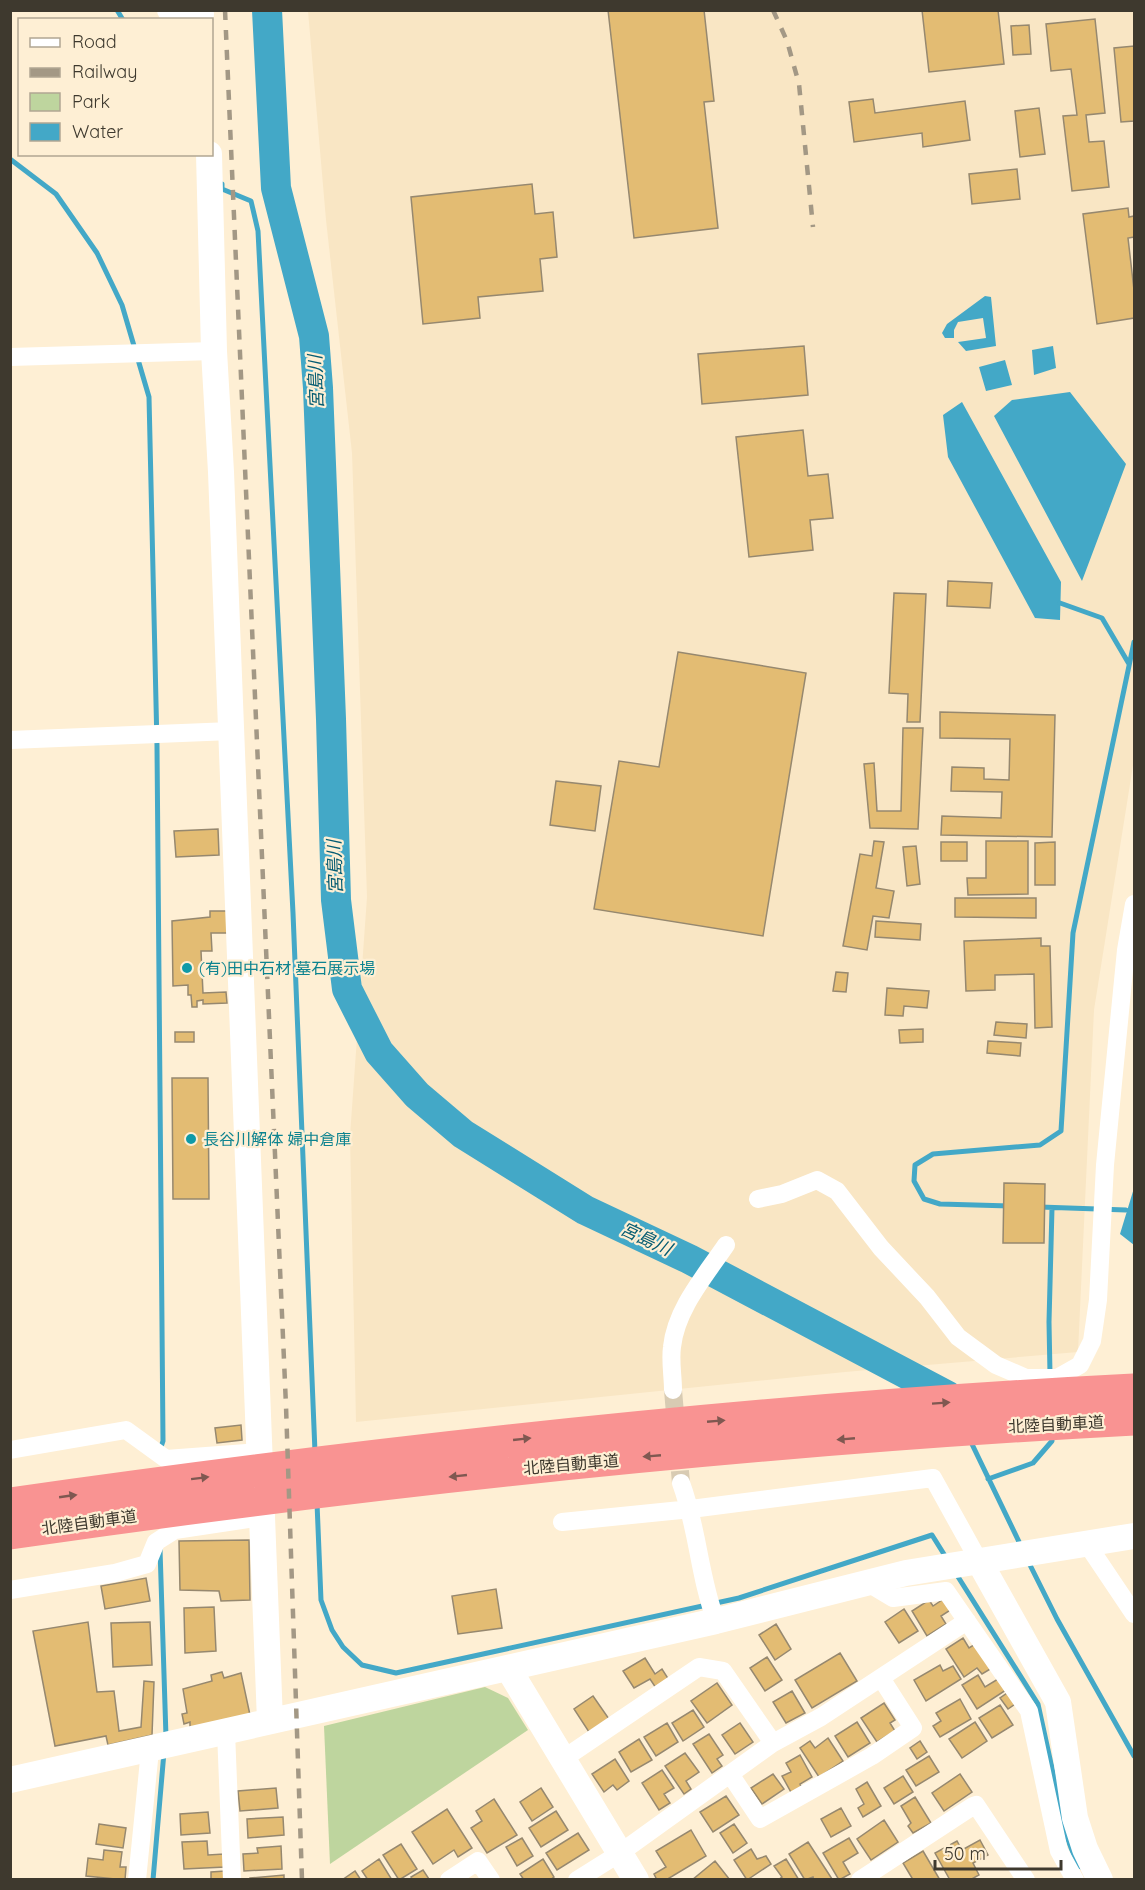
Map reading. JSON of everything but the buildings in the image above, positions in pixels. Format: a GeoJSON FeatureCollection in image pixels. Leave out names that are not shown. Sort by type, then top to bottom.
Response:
{"type":"FeatureCollection","features":[{"type":"Feature","properties":{"kind":"highway","name":"北陸自動車道"},"geometry":{"type":"LineString","coordinates":[[10,1504],[144,1499],[340,1475],[515,1440],[883,1406],[1134,1390]]}},
{"type":"Feature","properties":{"kind":"highway","name":"北陸自動車道"},"geometry":{"type":"LineString","coordinates":[[340,1475],[527,1468],[905,1434],[1134,1419]]}},
{"type":"Feature","properties":{"kind":"highway","name":"北陸自動車道"},"geometry":{"type":"LineString","coordinates":[[10,1533],[144,1499]]}},
{"type":"Feature","properties":{"kind":"street"},"geometry":{"type":"LineString","coordinates":[[170,10],[201,15]]}},
{"type":"Feature","properties":{"kind":"street"},"geometry":{"type":"LineString","coordinates":[[208,156],[270,1721]]}},
{"type":"Feature","properties":{"kind":"street"},"geometry":{"type":"LineString","coordinates":[[10,357],[214,351]]}},
{"type":"Feature","properties":{"kind":"street"},"geometry":{"type":"LineString","coordinates":[[10,740],[231,731]]}},
{"type":"Feature","properties":{"kind":"street"},"geometry":{"type":"LineString","coordinates":[[758,1199],[782,1194],[817,1180],[837,1191],[881,1248],[927,1297],[958,1337],[996,1365],[1026,1378],[1057,1378],[1080,1365],[1092,1341],[1098,1300],[1108,1132],[1126,950],[1134,904]]}},
{"type":"Feature","properties":{"kind":"street"},"geometry":{"type":"LineString","coordinates":[[673,1389],[671,1349],[676,1326],[694,1293],[726,1245]]}},
{"type":"Feature","properties":{"kind":"street"},"geometry":{"type":"LineString","coordinates":[[10,1450],[126,1430],[166,1459],[259,1452]]}},
{"type":"Feature","properties":{"kind":"street"},"geometry":{"type":"LineString","coordinates":[[562,1522],[691,1509],[933,1478],[1058,1702],[1075,1818],[1085,1849],[1088,1878]]}},
{"type":"Feature","properties":{"kind":"street"},"geometry":{"type":"LineString","coordinates":[[681,1483],[691,1509],[709,1602],[716,1622]]}},
{"type":"Feature","properties":{"kind":"street"},"geometry":{"type":"LineString","coordinates":[[10,1590],[116,1573],[147,1564],[156,1542],[176,1530],[262,1518]]}},
{"type":"Feature","properties":{"kind":"street"},"geometry":{"type":"LineString","coordinates":[[10,1780],[716,1622],[906,1573],[1134,1536]]}},
{"type":"Feature","properties":{"kind":"street"},"geometry":{"type":"LineString","coordinates":[[1096,1543],[1134,1614]]}},
{"type":"Feature","properties":{"kind":"street"},"geometry":{"type":"LineString","coordinates":[[868,1583],[893,1598],[946,1591],[1029,1711],[1059,1851],[1088,1878]]}},
{"type":"Feature","properties":{"kind":"street"},"geometry":{"type":"LineString","coordinates":[[577,1880],[620,1853],[772,1743],[821,1717],[967,1621]]}},
{"type":"Feature","properties":{"kind":"street"},"geometry":{"type":"LineString","coordinates":[[562,1759],[699,1667],[723,1671],[772,1743]]}},
{"type":"Feature","properties":{"kind":"street"},"geometry":{"type":"LineString","coordinates":[[508,1668],[636,1880]]}},
{"type":"Feature","properties":{"kind":"street"},"geometry":{"type":"LineString","coordinates":[[730,1774],[760,1820],[872,1756],[913,1728],[880,1678]]}},
{"type":"Feature","properties":{"kind":"street"},"geometry":{"type":"LineString","coordinates":[[226,1732],[232,1880]]}},
{"type":"Feature","properties":{"kind":"street"},"geometry":{"type":"LineString","coordinates":[[136,1880],[150,1750]]}},
{"type":"Feature","properties":{"kind":"street"},"geometry":{"type":"LineString","coordinates":[[860,1880],[976,1805],[1026,1880]]}},
{"type":"Feature","properties":{"kind":"street"},"geometry":{"type":"LineString","coordinates":[[449,1880],[478,1861],[491,1880]]}},
{"type":"Feature","properties":{"kind":"shaded area"},"geometry":{"type":"Polygon","coordinates":[[[308,11],[1134,11],[1134,759],[1094,1010],[1078,1352],[845,1372],[356,1422],[350,1136],[367,897],[352,453],[326,220],[308,11]]]}},
{"type":"Feature","properties":{"kind":"green space"},"geometry":{"type":"Polygon","coordinates":[[[485,1687],[508,1698],[528,1730],[330,1864],[324,1726],[485,1687]]]}},
{"type":"Feature","properties":{"kind":"water"},"geometry":{"type":"Polygon","coordinates":[[[985,296],[991,297],[996,346],[966,351],[958,342],[986,338],[983,318],[958,322],[954,330],[954,338],[945,338],[942,333],[947,324],[985,296]]]}},
{"type":"Feature","properties":{"kind":"water"},"geometry":{"type":"Polygon","coordinates":[[[1053,346],[1056,368],[1034,375],[1032,350],[1053,346]]]}},
{"type":"Feature","properties":{"kind":"water"},"geometry":{"type":"Polygon","coordinates":[[[1005,360],[1012,385],[986,391],[979,367],[1005,360]]]}},
{"type":"Feature","properties":{"kind":"water"},"geometry":{"type":"Polygon","coordinates":[[[1070,392],[1126,464],[1082,581],[994,416],[1012,400],[1070,392]]]}},
{"type":"Feature","properties":{"kind":"water"},"geometry":{"type":"Polygon","coordinates":[[[962,402],[1061,582],[1060,620],[1035,618],[948,457],[943,415],[962,402]]]}},
{"type":"Feature","properties":{"kind":"water"},"geometry":{"type":"Polygon","coordinates":[[[1134,1188],[1134,1245],[1120,1234],[1134,1188]]]}},
{"type":"Feature","properties":{"kind":"waterway"},"geometry":{"type":"LineString","coordinates":[[117,10],[122,18]]}},
{"type":"Feature","properties":{"kind":"waterway","name":"宮島川"},"geometry":{"type":"LineString","coordinates":[[267,10],[276,188],[314,336],[331,719],[336,900],[347,989],[379,1052],[417,1095],[463,1134],[585,1210],[689,1259],[948,1396]]}},
{"type":"Feature","properties":{"kind":"waterway"},"geometry":{"type":"LineString","coordinates":[[10,159],[56,194],[97,253],[122,305],[149,397],[157,746],[163,1441],[160,1450]]}},
{"type":"Feature","properties":{"kind":"waterway"},"geometry":{"type":"LineString","coordinates":[[222,184],[222,189],[251,201],[258,231],[293,913],[315,1452]]}},
{"type":"Feature","properties":{"kind":"waterway"},"geometry":{"type":"LineString","coordinates":[[1060,603],[1102,618],[1129,664]]}},
{"type":"Feature","properties":{"kind":"waterway"},"geometry":{"type":"LineString","coordinates":[[1010,1206],[940,1204],[924,1199],[914,1181],[915,1165],[933,1154],[1040,1145],[1061,1131],[1073,933],[1134,642]]}},
{"type":"Feature","properties":{"kind":"waterway"},"geometry":{"type":"LineString","coordinates":[[1040,1207],[1126,1210]]}},
{"type":"Feature","properties":{"kind":"waterway"},"geometry":{"type":"LineString","coordinates":[[1050,1374],[1052,1208]]}},
{"type":"Feature","properties":{"kind":"waterway"},"geometry":{"type":"LineString","coordinates":[[988,1479],[1033,1463],[1052,1441],[1052,1434]]}},
{"type":"Feature","properties":{"kind":"waterway"},"geometry":{"type":"LineString","coordinates":[[970,1440],[1022,1548]]}},
{"type":"Feature","properties":{"kind":"waterway"},"geometry":{"type":"LineString","coordinates":[[317,1503],[321,1600],[332,1630],[343,1647],[362,1665],[396,1673],[739,1598],[932,1535],[947,1559]]}},
{"type":"Feature","properties":{"kind":"waterway"},"geometry":{"type":"LineString","coordinates":[[160,1549],[166,1737]]}},
{"type":"Feature","properties":{"kind":"waterway"},"geometry":{"type":"LineString","coordinates":[[1027,1559],[1057,1619],[1134,1756]]}},
{"type":"Feature","properties":{"kind":"waterway"},"geometry":{"type":"LineString","coordinates":[[955,1572],[1038,1704],[1067,1837],[1078,1866],[1084,1868]]}},
{"type":"Feature","properties":{"kind":"waterway"},"geometry":{"type":"LineString","coordinates":[[153,1880],[164,1752]]}},
{"type":"Feature","properties":{"kind":"tunnel"},"geometry":{"type":"LineString","coordinates":[[673,1390],[681,1483]]}},
{"type":"Feature","properties":{"kind":"railway"},"geometry":{"type":"LineString","coordinates":[[225,10],[286,1406],[302,1880]]}},
{"type":"Feature","properties":{"kind":"railway"},"geometry":{"type":"LineString","coordinates":[[773,10],[787,41],[799,84],[813,227]]}},
{"type":"Feature","properties":{"kind":"place","name":"(有)田中石材 墓石展示場"},"geometry":{"type":"Point","coordinates":[187,968]}},
{"type":"Feature","properties":{"kind":"place","name":"長谷川解体 婦中倉庫"},"geometry":{"type":"Point","coordinates":[191,1139]}}]}
